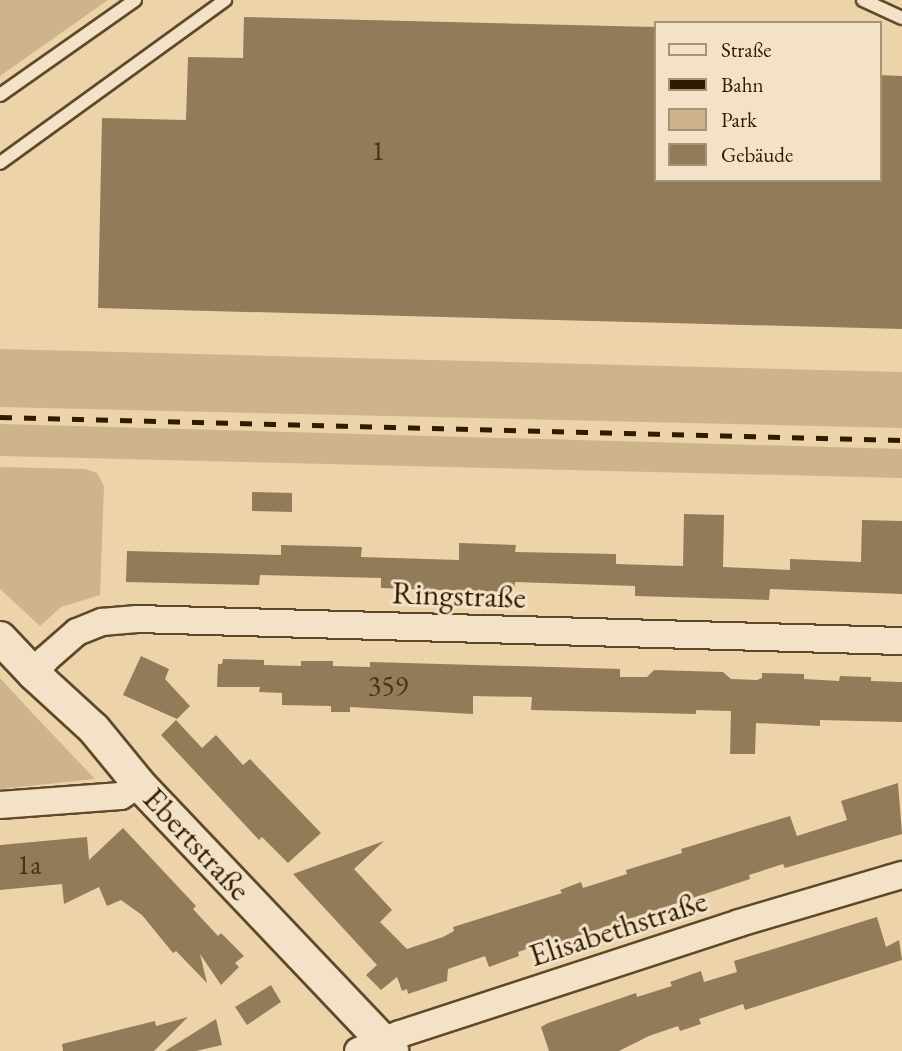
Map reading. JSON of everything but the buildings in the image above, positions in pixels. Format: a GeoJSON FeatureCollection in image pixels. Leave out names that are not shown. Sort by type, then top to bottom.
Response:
{"type":"FeatureCollection","features":[{"type":"Feature","properties":{"kind":"street","name":"Ringstraße"},"geometry":{"type":"LineString","coordinates":[[34,674],[46,659],[77,632],[102,622],[137,619],[902,641]]}},
{"type":"Feature","properties":{"kind":"street","name":"Ebertstraße"},"geometry":{"type":"LineString","coordinates":[[0,638],[34,674],[94,729],[139,784],[378,1048]]}},
{"type":"Feature","properties":{"kind":"street"},"geometry":{"type":"LineString","coordinates":[[0,805],[121,796],[139,784]]}},
{"type":"Feature","properties":{"kind":"street","name":"Elisabethstraße"},"geometry":{"type":"LineString","coordinates":[[378,1048],[739,923],[902,875]]}},
{"type":"Feature","properties":{"kind":"lane"},"geometry":{"type":"LineString","coordinates":[[0,95],[135,0]]}},
{"type":"Feature","properties":{"kind":"lane"},"geometry":{"type":"LineString","coordinates":[[0,163],[225,0]]}},
{"type":"Feature","properties":{"kind":"lane"},"geometry":{"type":"LineString","coordinates":[[863,0],[902,18]]}},
{"type":"Feature","properties":{"kind":"green space"},"geometry":{"type":"Polygon","coordinates":[[[0,0],[108,0],[0,76],[0,0]]]}},
{"type":"Feature","properties":{"kind":"green space"},"geometry":{"type":"Polygon","coordinates":[[[0,349],[902,372],[902,428],[0,407],[0,349]]]}},
{"type":"Feature","properties":{"kind":"green space"},"geometry":{"type":"Polygon","coordinates":[[[0,424],[902,449],[902,478],[0,456],[0,424]]]}},
{"type":"Feature","properties":{"kind":"green space"},"geometry":{"type":"Polygon","coordinates":[[[0,467],[85,469],[97,473],[104,486],[100,595],[61,607],[40,626],[0,589],[0,467]]]}},
{"type":"Feature","properties":{"kind":"green space"},"geometry":{"type":"Polygon","coordinates":[[[0,678],[37,718],[95,779],[0,789],[0,678]]]}},
{"type":"Feature","properties":{"kind":"railway"},"geometry":{"type":"LineString","coordinates":[[0,417],[902,440]]}}]}
